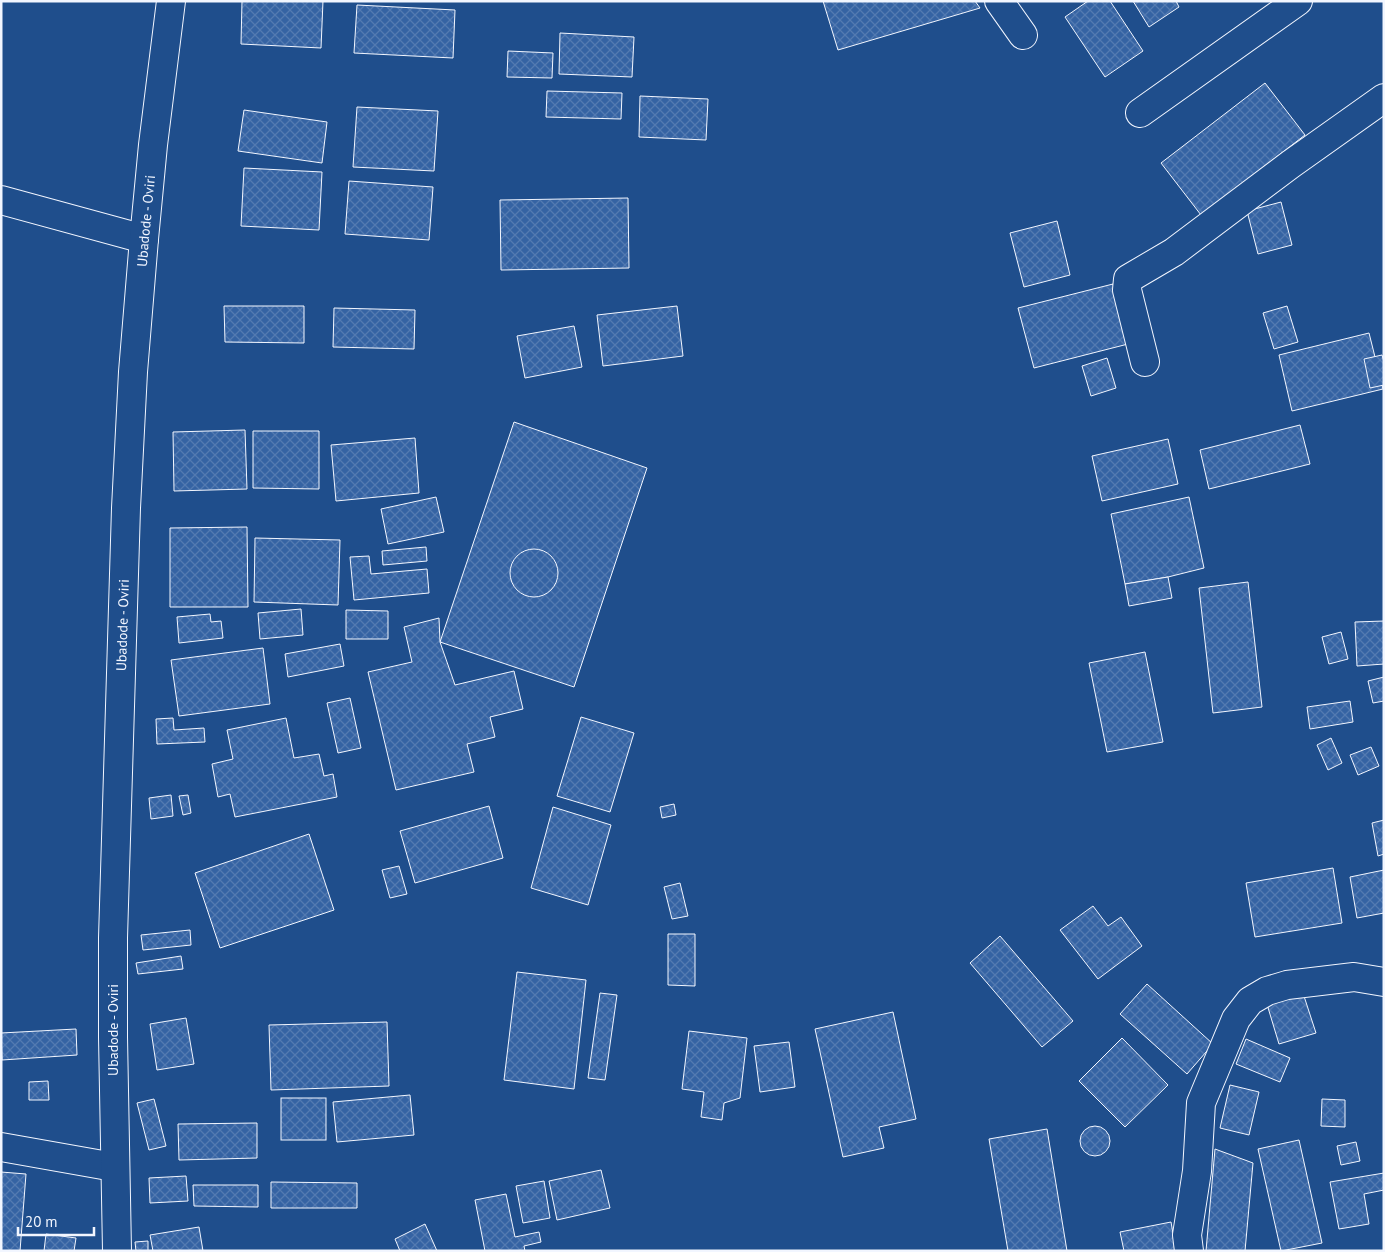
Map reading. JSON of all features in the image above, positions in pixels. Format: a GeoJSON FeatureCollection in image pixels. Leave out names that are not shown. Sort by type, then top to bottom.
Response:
{"type":"FeatureCollection","features":[{"type":"Feature","properties":{"kind":"street","name":"Ubadode - Oviri"},"geometry":{"type":"LineString","coordinates":[[117,1251],[114,1166],[113,938],[122,609],[132,382],[153,145],[171,1]]}},
{"type":"Feature","properties":{"kind":"street"},"geometry":{"type":"LineString","coordinates":[[999,1],[1023,35]]}},
{"type":"Feature","properties":{"kind":"street"},"geometry":{"type":"LineString","coordinates":[[1140,112],[1298,1]]}},
{"type":"Feature","properties":{"kind":"street"},"geometry":{"type":"LineString","coordinates":[[1145,362],[1128,290],[1128,279],[1174,252],[1291,164],[1384,98]]}},
{"type":"Feature","properties":{"kind":"street"},"geometry":{"type":"LineString","coordinates":[[1,200],[144,239]]}},
{"type":"Feature","properties":{"kind":"street"},"geometry":{"type":"LineString","coordinates":[[1189,1251],[1187,1235],[1197,1172],[1201,1103],[1236,1019],[1250,1001],[1267,991],[1287,985],[1354,977],[1384,982]]}},
{"type":"Feature","properties":{"kind":"street"},"geometry":{"type":"LineString","coordinates":[[1,1147],[114,1166]]}},
{"type":"Feature","properties":{"kind":"building"},"geometry":{"type":"Polygon","coordinates":[[[242,1],[323,1],[321,48],[241,44],[242,1]]]}},
{"type":"Feature","properties":{"kind":"building"},"geometry":{"type":"Polygon","coordinates":[[[823,1],[975,1],[980,8],[838,50],[823,1]]]}},
{"type":"Feature","properties":{"kind":"building"},"geometry":{"type":"Polygon","coordinates":[[[1088,1],[1110,1],[1143,51],[1105,77],[1065,17],[1088,1]]]}},
{"type":"Feature","properties":{"kind":"building"},"geometry":{"type":"Polygon","coordinates":[[[1133,1],[1176,1],[1179,7],[1149,27],[1133,1]]]}},
{"type":"Feature","properties":{"kind":"building"},"geometry":{"type":"Polygon","coordinates":[[[357,5],[455,10],[453,58],[354,53],[357,5]]]}},
{"type":"Feature","properties":{"kind":"building"},"geometry":{"type":"Polygon","coordinates":[[[560,33],[634,37],[632,77],[559,74],[560,33]]]}},
{"type":"Feature","properties":{"kind":"building"},"geometry":{"type":"Polygon","coordinates":[[[508,51],[553,53],[552,78],[507,77],[508,51]]]}},
{"type":"Feature","properties":{"kind":"building"},"geometry":{"type":"Polygon","coordinates":[[[1265,83],[1305,135],[1201,215],[1161,163],[1265,83]]]}},
{"type":"Feature","properties":{"kind":"building"},"geometry":{"type":"Polygon","coordinates":[[[547,91],[622,93],[621,119],[546,117],[547,91]]]}},
{"type":"Feature","properties":{"kind":"building"},"geometry":{"type":"Polygon","coordinates":[[[640,96],[708,99],[706,140],[639,137],[640,96]]]}},
{"type":"Feature","properties":{"kind":"building"},"geometry":{"type":"Polygon","coordinates":[[[357,107],[438,111],[434,171],[353,167],[357,107]]]}},
{"type":"Feature","properties":{"kind":"building"},"geometry":{"type":"Polygon","coordinates":[[[244,110],[327,122],[322,163],[238,151],[244,110]]]}},
{"type":"Feature","properties":{"kind":"building"},"geometry":{"type":"Polygon","coordinates":[[[244,168],[322,172],[319,230],[241,226],[244,168]]]}},
{"type":"Feature","properties":{"kind":"building"},"geometry":{"type":"Polygon","coordinates":[[[349,181],[433,187],[429,240],[345,234],[349,181]]]}},
{"type":"Feature","properties":{"kind":"building"},"geometry":{"type":"Polygon","coordinates":[[[628,198],[629,268],[501,270],[500,200],[628,198]]]}},
{"type":"Feature","properties":{"kind":"building"},"geometry":{"type":"Polygon","coordinates":[[[1281,202],[1292,245],[1258,254],[1247,211],[1281,202]]]}},
{"type":"Feature","properties":{"kind":"building"},"geometry":{"type":"Polygon","coordinates":[[[1057,221],[1070,275],[1024,287],[1010,233],[1057,221]]]}},
{"type":"Feature","properties":{"kind":"building"},"geometry":{"type":"Polygon","coordinates":[[[1113,284],[1128,344],[1034,368],[1018,308],[1113,284]]]}},
{"type":"Feature","properties":{"kind":"building"},"geometry":{"type":"Polygon","coordinates":[[[224,306],[304,306],[304,343],[225,342],[224,306]]]}},
{"type":"Feature","properties":{"kind":"building"},"geometry":{"type":"Polygon","coordinates":[[[677,306],[683,356],[603,366],[597,315],[677,306]]]}},
{"type":"Feature","properties":{"kind":"building"},"geometry":{"type":"Polygon","coordinates":[[[1287,306],[1298,342],[1274,349],[1263,313],[1287,306]]]}},
{"type":"Feature","properties":{"kind":"building"},"geometry":{"type":"Polygon","coordinates":[[[334,308],[415,310],[414,349],[333,347],[334,308]]]}},
{"type":"Feature","properties":{"kind":"building"},"geometry":{"type":"Polygon","coordinates":[[[574,326],[582,367],[525,378],[517,336],[574,326]]]}},
{"type":"Feature","properties":{"kind":"building"},"geometry":{"type":"Polygon","coordinates":[[[1369,333],[1383,389],[1292,411],[1279,355],[1369,333]]]}},
{"type":"Feature","properties":{"kind":"building"},"geometry":{"type":"Polygon","coordinates":[[[1382,355],[1384,362],[1384,385],[1370,388],[1364,359],[1382,355]]]}},
{"type":"Feature","properties":{"kind":"building"},"geometry":{"type":"Polygon","coordinates":[[[1107,358],[1116,388],[1091,396],[1082,366],[1107,358]]]}},
{"type":"Feature","properties":{"kind":"building"},"geometry":{"type":"Polygon","coordinates":[[[514,422],[647,468],[574,687],[440,642],[514,422]]]}},
{"type":"Feature","properties":{"kind":"building"},"geometry":{"type":"Polygon","coordinates":[[[1300,425],[1310,464],[1209,489],[1200,450],[1300,425]]]}},
{"type":"Feature","properties":{"kind":"building"},"geometry":{"type":"Polygon","coordinates":[[[245,430],[247,489],[174,491],[173,432],[245,430]]]}},
{"type":"Feature","properties":{"kind":"building"},"geometry":{"type":"Polygon","coordinates":[[[253,431],[319,431],[319,489],[253,488],[253,431]]]}},
{"type":"Feature","properties":{"kind":"building"},"geometry":{"type":"Polygon","coordinates":[[[415,438],[419,493],[336,501],[331,445],[415,438]]]}},
{"type":"Feature","properties":{"kind":"building"},"geometry":{"type":"Polygon","coordinates":[[[1168,439],[1178,484],[1102,501],[1092,456],[1168,439]]]}},
{"type":"Feature","properties":{"kind":"building"},"geometry":{"type":"Polygon","coordinates":[[[436,497],[444,532],[388,544],[381,509],[436,497]]]}},
{"type":"Feature","properties":{"kind":"building"},"geometry":{"type":"Polygon","coordinates":[[[1189,497],[1204,568],[1168,577],[1125,584],[1111,514],[1189,497]]]}},
{"type":"Feature","properties":{"kind":"building"},"geometry":{"type":"Polygon","coordinates":[[[247,527],[248,607],[170,607],[170,528],[247,527]]]}},
{"type":"Feature","properties":{"kind":"building"},"geometry":{"type":"Polygon","coordinates":[[[255,538],[340,540],[338,605],[254,602],[255,538]]]}},
{"type":"Feature","properties":{"kind":"building"},"geometry":{"type":"Polygon","coordinates":[[[426,547],[427,561],[383,565],[382,551],[426,547]]]}},
{"type":"Feature","properties":{"kind":"building"},"geometry":{"type":"Polygon","coordinates":[[[529,549],[539,549],[548,553],[554,559],[557,564],[557,582],[548,593],[539,597],[529,597],[520,593],[514,587],[510,578],[510,568],[514,559],[520,553],[529,549]]]}},
{"type":"Feature","properties":{"kind":"building"},"geometry":{"type":"Polygon","coordinates":[[[369,556],[371,574],[427,569],[429,593],[354,600],[350,557],[369,556]]]}},
{"type":"Feature","properties":{"kind":"building"},"geometry":{"type":"Polygon","coordinates":[[[1168,577],[1172,598],[1129,606],[1125,584],[1168,577]]]}},
{"type":"Feature","properties":{"kind":"building"},"geometry":{"type":"Polygon","coordinates":[[[1248,582],[1262,707],[1213,713],[1199,588],[1248,582]]]}},
{"type":"Feature","properties":{"kind":"building"},"geometry":{"type":"Polygon","coordinates":[[[301,609],[303,635],[260,639],[258,613],[301,609]]]}},
{"type":"Feature","properties":{"kind":"building"},"geometry":{"type":"Polygon","coordinates":[[[346,610],[388,611],[388,639],[346,639],[346,610]]]}},
{"type":"Feature","properties":{"kind":"building"},"geometry":{"type":"Polygon","coordinates":[[[210,614],[211,622],[221,621],[223,638],[179,643],[177,617],[210,614]]]}},
{"type":"Feature","properties":{"kind":"building"},"geometry":{"type":"Polygon","coordinates":[[[439,618],[440,642],[455,685],[514,671],[523,709],[490,717],[495,737],[467,744],[474,772],[396,790],[368,672],[412,662],[404,627],[439,618]]]}},
{"type":"Feature","properties":{"kind":"building"},"geometry":{"type":"Polygon","coordinates":[[[1384,621],[1384,664],[1357,666],[1355,622],[1384,621]]]}},
{"type":"Feature","properties":{"kind":"building"},"geometry":{"type":"Polygon","coordinates":[[[1341,632],[1348,659],[1329,664],[1322,637],[1341,632]]]}},
{"type":"Feature","properties":{"kind":"building"},"geometry":{"type":"Polygon","coordinates":[[[340,644],[344,666],[288,677],[285,654],[340,644]]]}},
{"type":"Feature","properties":{"kind":"building"},"geometry":{"type":"Polygon","coordinates":[[[263,648],[270,704],[179,716],[171,660],[263,648]]]}},
{"type":"Feature","properties":{"kind":"building"},"geometry":{"type":"Polygon","coordinates":[[[1145,652],[1163,742],[1107,752],[1089,663],[1145,652]]]}},
{"type":"Feature","properties":{"kind":"building"},"geometry":{"type":"Polygon","coordinates":[[[1384,677],[1384,701],[1373,703],[1368,681],[1384,677]]]}},
{"type":"Feature","properties":{"kind":"building"},"geometry":{"type":"Polygon","coordinates":[[[350,698],[361,748],[338,753],[327,703],[350,698]]]}},
{"type":"Feature","properties":{"kind":"building"},"geometry":{"type":"Polygon","coordinates":[[[1350,701],[1353,722],[1310,729],[1307,707],[1350,701]]]}},
{"type":"Feature","properties":{"kind":"building"},"geometry":{"type":"Polygon","coordinates":[[[581,717],[634,733],[610,812],[557,796],[581,717]]]}},
{"type":"Feature","properties":{"kind":"building"},"geometry":{"type":"Polygon","coordinates":[[[173,718],[174,730],[204,728],[205,742],[157,744],[156,719],[173,718]]]}},
{"type":"Feature","properties":{"kind":"building"},"geometry":{"type":"Polygon","coordinates":[[[286,718],[294,758],[319,754],[324,776],[333,774],[337,797],[235,817],[230,794],[218,797],[212,764],[233,759],[227,730],[286,718]]]}},
{"type":"Feature","properties":{"kind":"building"},"geometry":{"type":"Polygon","coordinates":[[[1331,738],[1342,763],[1328,770],[1317,745],[1331,738]]]}},
{"type":"Feature","properties":{"kind":"building"},"geometry":{"type":"Polygon","coordinates":[[[1371,747],[1379,766],[1358,775],[1350,755],[1371,747]]]}},
{"type":"Feature","properties":{"kind":"building"},"geometry":{"type":"Polygon","coordinates":[[[171,795],[173,816],[151,819],[149,798],[171,795]]]}},
{"type":"Feature","properties":{"kind":"building"},"geometry":{"type":"Polygon","coordinates":[[[188,795],[191,813],[183,815],[179,796],[188,795]]]}},
{"type":"Feature","properties":{"kind":"building"},"geometry":{"type":"Polygon","coordinates":[[[674,804],[676,815],[662,818],[660,807],[674,804]]]}},
{"type":"Feature","properties":{"kind":"building"},"geometry":{"type":"Polygon","coordinates":[[[489,806],[503,858],[415,883],[400,831],[489,806]]]}},
{"type":"Feature","properties":{"kind":"building"},"geometry":{"type":"Polygon","coordinates":[[[553,807],[611,825],[588,905],[531,888],[553,807]]]}},
{"type":"Feature","properties":{"kind":"building"},"geometry":{"type":"Polygon","coordinates":[[[1384,820],[1384,854],[1378,856],[1372,823],[1384,820]]]}},
{"type":"Feature","properties":{"kind":"building"},"geometry":{"type":"Polygon","coordinates":[[[309,834],[334,910],[220,948],[195,873],[309,834]]]}},
{"type":"Feature","properties":{"kind":"building"},"geometry":{"type":"Polygon","coordinates":[[[399,866],[407,894],[390,898],[382,870],[399,866]]]}},
{"type":"Feature","properties":{"kind":"building"},"geometry":{"type":"Polygon","coordinates":[[[1333,868],[1342,923],[1255,937],[1246,883],[1333,868]]]}},
{"type":"Feature","properties":{"kind":"building"},"geometry":{"type":"Polygon","coordinates":[[[1384,870],[1384,913],[1357,918],[1350,877],[1384,870]]]}},
{"type":"Feature","properties":{"kind":"building"},"geometry":{"type":"Polygon","coordinates":[[[680,883],[688,916],[672,919],[664,887],[680,883]]]}},
{"type":"Feature","properties":{"kind":"building"},"geometry":{"type":"Polygon","coordinates":[[[1093,906],[1108,926],[1121,917],[1142,946],[1098,979],[1060,930],[1093,906]]]}},
{"type":"Feature","properties":{"kind":"building"},"geometry":{"type":"Polygon","coordinates":[[[190,930],[191,945],[143,950],[141,935],[190,930]]]}},
{"type":"Feature","properties":{"kind":"building"},"geometry":{"type":"Polygon","coordinates":[[[668,934],[695,934],[695,986],[668,985],[668,934]]]}},
{"type":"Feature","properties":{"kind":"building"},"geometry":{"type":"Polygon","coordinates":[[[1000,936],[1073,1021],[1042,1047],[970,963],[1000,936]]]}},
{"type":"Feature","properties":{"kind":"building"},"geometry":{"type":"Polygon","coordinates":[[[181,956],[183,969],[138,974],[136,963],[181,956]]]}},
{"type":"Feature","properties":{"kind":"building"},"geometry":{"type":"Polygon","coordinates":[[[517,972],[586,980],[574,1089],[504,1080],[517,972]]]}},
{"type":"Feature","properties":{"kind":"building"},"geometry":{"type":"Polygon","coordinates":[[[1147,984],[1213,1044],[1187,1074],[1120,1014],[1147,984]]]}},
{"type":"Feature","properties":{"kind":"building"},"geometry":{"type":"Polygon","coordinates":[[[1302,990],[1316,1033],[1279,1044],[1266,1001],[1302,990]]]}},
{"type":"Feature","properties":{"kind":"building"},"geometry":{"type":"Polygon","coordinates":[[[600,993],[617,995],[605,1080],[588,1078],[600,993]]]}},
{"type":"Feature","properties":{"kind":"building"},"geometry":{"type":"Polygon","coordinates":[[[893,1012],[916,1119],[879,1127],[884,1148],[843,1157],[815,1029],[893,1012]]]}},
{"type":"Feature","properties":{"kind":"building"},"geometry":{"type":"Polygon","coordinates":[[[186,1018],[194,1064],[157,1070],[150,1024],[186,1018]]]}},
{"type":"Feature","properties":{"kind":"building"},"geometry":{"type":"Polygon","coordinates":[[[387,1022],[389,1086],[271,1090],[269,1025],[387,1022]]]}},
{"type":"Feature","properties":{"kind":"building"},"geometry":{"type":"Polygon","coordinates":[[[76,1029],[77,1055],[2,1060],[1,1033],[76,1029]]]}},
{"type":"Feature","properties":{"kind":"building"},"geometry":{"type":"Polygon","coordinates":[[[689,1031],[747,1038],[740,1098],[724,1103],[722,1120],[701,1117],[704,1092],[682,1089],[689,1031]]]}},
{"type":"Feature","properties":{"kind":"building"},"geometry":{"type":"Polygon","coordinates":[[[1122,1038],[1168,1085],[1125,1127],[1079,1081],[1122,1038]]]}},
{"type":"Feature","properties":{"kind":"building"},"geometry":{"type":"Polygon","coordinates":[[[1246,1039],[1290,1058],[1280,1082],[1236,1064],[1246,1039]]]}},
{"type":"Feature","properties":{"kind":"building"},"geometry":{"type":"Polygon","coordinates":[[[789,1042],[795,1087],[760,1092],[754,1046],[789,1042]]]}},
{"type":"Feature","properties":{"kind":"building"},"geometry":{"type":"Polygon","coordinates":[[[48,1081],[49,1100],[29,1100],[29,1082],[48,1081]]]}},
{"type":"Feature","properties":{"kind":"building"},"geometry":{"type":"Polygon","coordinates":[[[1230,1085],[1259,1092],[1249,1135],[1220,1128],[1230,1085]]]}},
{"type":"Feature","properties":{"kind":"building"},"geometry":{"type":"Polygon","coordinates":[[[410,1095],[414,1135],[337,1142],[333,1102],[410,1095]]]}},
{"type":"Feature","properties":{"kind":"building"},"geometry":{"type":"Polygon","coordinates":[[[281,1098],[326,1098],[326,1140],[281,1140],[281,1098]]]}},
{"type":"Feature","properties":{"kind":"building"},"geometry":{"type":"Polygon","coordinates":[[[154,1099],[166,1146],[149,1150],[137,1103],[154,1099]]]}},
{"type":"Feature","properties":{"kind":"building"},"geometry":{"type":"Polygon","coordinates":[[[1322,1099],[1345,1100],[1345,1127],[1321,1126],[1322,1099]]]}},
{"type":"Feature","properties":{"kind":"building"},"geometry":{"type":"Polygon","coordinates":[[[257,1123],[257,1158],[179,1160],[178,1124],[257,1123]]]}},
{"type":"Feature","properties":{"kind":"building"},"geometry":{"type":"Polygon","coordinates":[[[1095,1126],[1101,1127],[1109,1135],[1109,1147],[1101,1155],[1095,1156],[1089,1155],[1081,1147],[1080,1141],[1081,1135],[1089,1127],[1095,1126]]]}},
{"type":"Feature","properties":{"kind":"building"},"geometry":{"type":"Polygon","coordinates":[[[1047,1129],[1067,1251],[1008,1251],[989,1139],[1047,1129]]]}},
{"type":"Feature","properties":{"kind":"building"},"geometry":{"type":"Polygon","coordinates":[[[1299,1140],[1322,1243],[1281,1251],[1258,1149],[1299,1140]]]}},
{"type":"Feature","properties":{"kind":"building"},"geometry":{"type":"Polygon","coordinates":[[[1356,1142],[1360,1161],[1341,1165],[1337,1146],[1356,1142]]]}},
{"type":"Feature","properties":{"kind":"building"},"geometry":{"type":"Polygon","coordinates":[[[1215,1149],[1253,1163],[1245,1251],[1206,1251],[1215,1149]]]}},
{"type":"Feature","properties":{"kind":"building"},"geometry":{"type":"Polygon","coordinates":[[[601,1170],[610,1208],[557,1220],[549,1181],[601,1170]]]}},
{"type":"Feature","properties":{"kind":"building"},"geometry":{"type":"Polygon","coordinates":[[[1,1172],[26,1174],[20,1251],[1,1251],[1,1172]]]}},
{"type":"Feature","properties":{"kind":"building"},"geometry":{"type":"Polygon","coordinates":[[[1384,1173],[1384,1190],[1364,1194],[1369,1224],[1339,1229],[1330,1182],[1384,1173]]]}},
{"type":"Feature","properties":{"kind":"building"},"geometry":{"type":"Polygon","coordinates":[[[186,1176],[188,1201],[150,1203],[149,1178],[186,1176]]]}},
{"type":"Feature","properties":{"kind":"building"},"geometry":{"type":"Polygon","coordinates":[[[544,1181],[550,1218],[523,1223],[516,1186],[544,1181]]]}},
{"type":"Feature","properties":{"kind":"building"},"geometry":{"type":"Polygon","coordinates":[[[271,1182],[357,1183],[357,1208],[271,1208],[271,1182]]]}},
{"type":"Feature","properties":{"kind":"building"},"geometry":{"type":"Polygon","coordinates":[[[193,1185],[258,1185],[258,1207],[194,1206],[193,1185]]]}},
{"type":"Feature","properties":{"kind":"building"},"geometry":{"type":"Polygon","coordinates":[[[506,1194],[515,1237],[539,1232],[541,1242],[524,1246],[525,1251],[485,1251],[475,1200],[506,1194]]]}},
{"type":"Feature","properties":{"kind":"building"},"geometry":{"type":"Polygon","coordinates":[[[1171,1222],[1176,1251],[1124,1251],[1120,1232],[1171,1222]]]}},
{"type":"Feature","properties":{"kind":"building"},"geometry":{"type":"Polygon","coordinates":[[[425,1224],[437,1251],[400,1251],[395,1239],[425,1224]]]}},
{"type":"Feature","properties":{"kind":"building"},"geometry":{"type":"Polygon","coordinates":[[[199,1227],[203,1251],[153,1251],[150,1235],[199,1227]]]}},
{"type":"Feature","properties":{"kind":"building"},"geometry":{"type":"Polygon","coordinates":[[[46,1234],[76,1238],[74,1251],[44,1251],[46,1234]]]}},
{"type":"Feature","properties":{"kind":"building"},"geometry":{"type":"Polygon","coordinates":[[[148,1241],[148,1251],[136,1251],[135,1242],[148,1241]]]}}]}
